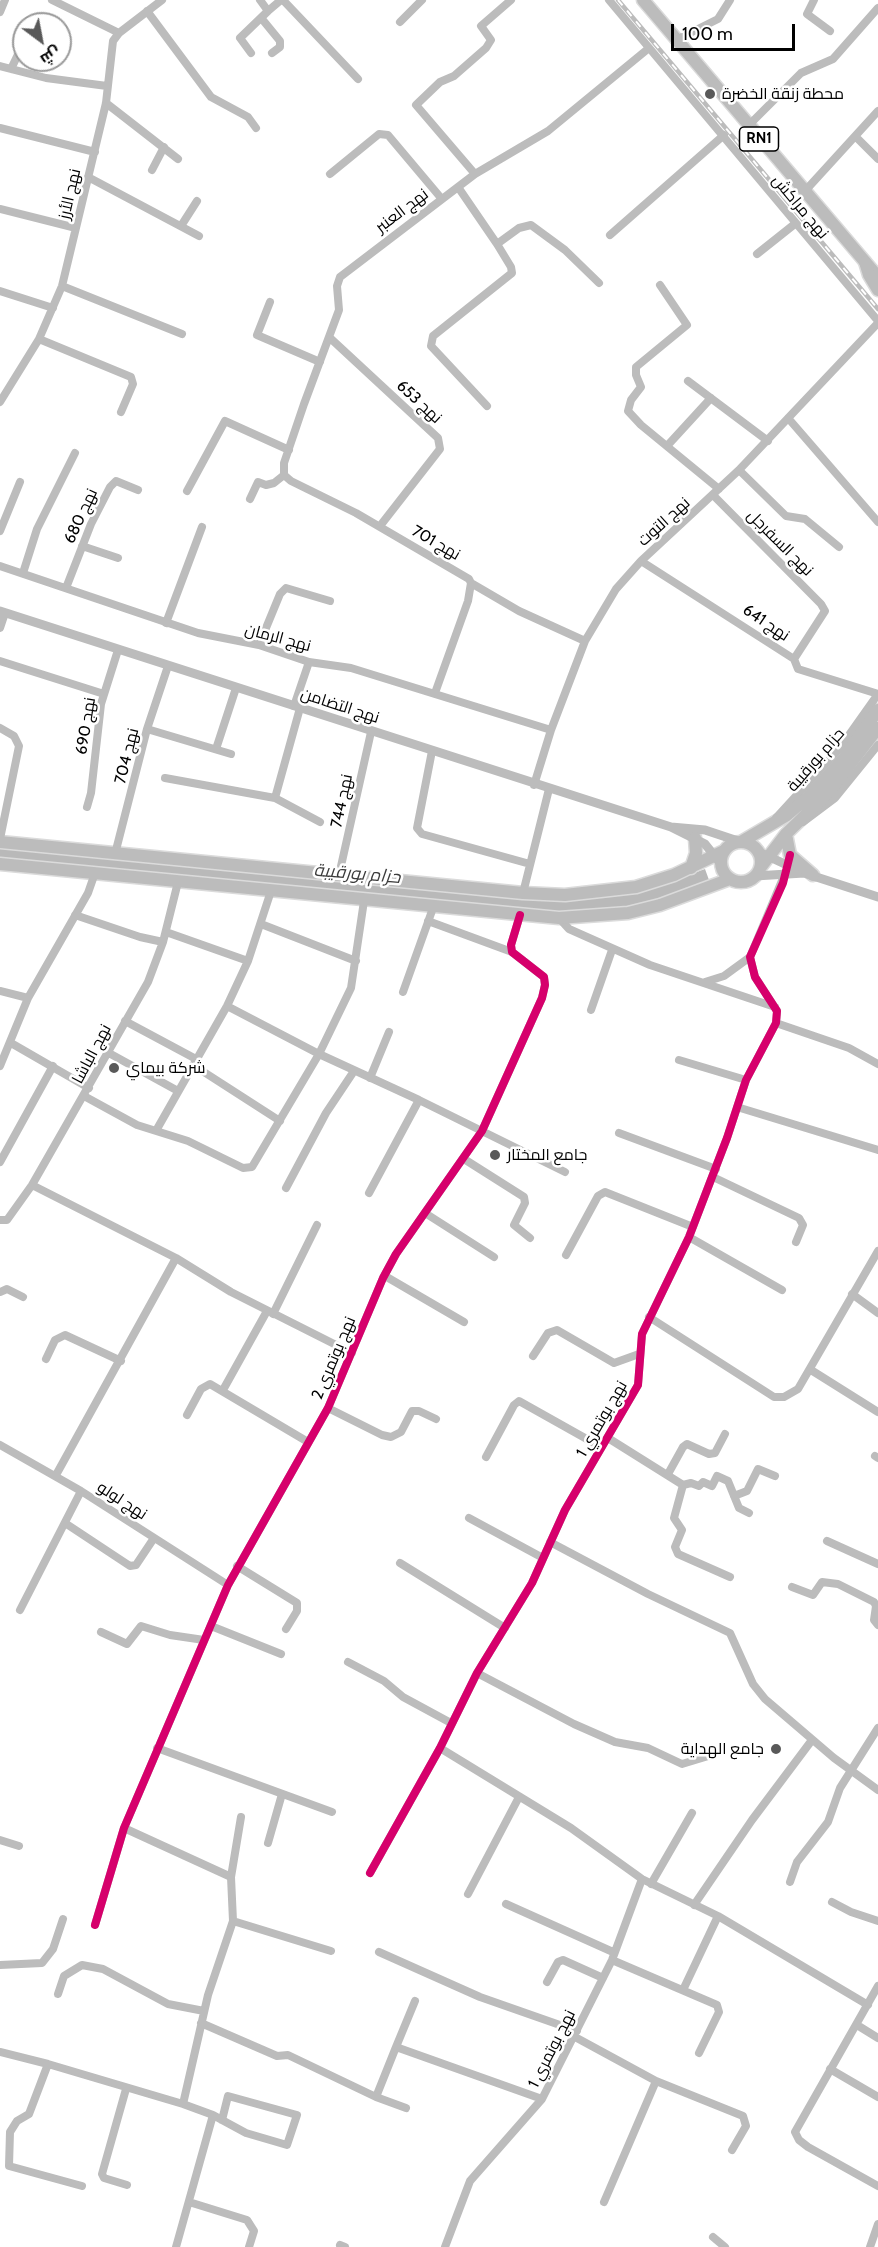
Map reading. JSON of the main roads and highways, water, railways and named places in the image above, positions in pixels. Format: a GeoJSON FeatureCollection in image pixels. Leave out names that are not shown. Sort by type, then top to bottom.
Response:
{"type":"FeatureCollection","features":[{"type":"Feature","properties":{"kind":"main road","name":"RN1"},"geometry":{"type":"LineString","coordinates":[[643,0],[878,277]]}},
{"type":"Feature","properties":{"kind":"main road"},"geometry":{"type":"LineString","coordinates":[[865,262],[869,275],[878,290]]}},
{"type":"Feature","properties":{"kind":"main road","name":"حزام بورقيبة"},"geometry":{"type":"LineString","coordinates":[[741,842],[769,827],[808,797],[844,758],[878,710]]}},
{"type":"Feature","properties":{"kind":"main road","name":"حزام بورقيبة"},"geometry":{"type":"LineString","coordinates":[[730,879],[743,882],[758,872],[763,854],[828,793],[878,728]]}},
{"type":"Feature","properties":{"kind":"main road"},"geometry":{"type":"LineString","coordinates":[[786,834],[788,865],[809,874]]}},
{"type":"Feature","properties":{"kind":"main road"},"geometry":{"type":"LineString","coordinates":[[691,868],[696,853],[695,838]]}},
{"type":"Feature","properties":{"kind":"main road"},"geometry":{"type":"LineString","coordinates":[[0,840],[115,854],[523,893],[581,894],[617,891],[656,881],[720,857],[730,845],[741,842],[752,845],[763,854]]}},
{"type":"Feature","properties":{"kind":"main road"},"geometry":{"type":"LineString","coordinates":[[0,864],[433,908],[559,918],[628,913],[660,905],[730,879],[720,857]]}},
{"type":"Feature","properties":{"kind":"railway"},"geometry":{"type":"LineString","coordinates":[[618,0],[878,309]]}},
{"type":"Feature","properties":{"kind":"place","name":"محطة زنقة الخضرة"},"geometry":{"type":"Point","coordinates":[710,94]}},
{"type":"Feature","properties":{"kind":"place","name":"شركة بيماي"},"geometry":{"type":"Point","coordinates":[114,1068]}},
{"type":"Feature","properties":{"kind":"place","name":"جامع المختار"},"geometry":{"type":"Point","coordinates":[495,1155]}},
{"type":"Feature","properties":{"kind":"place","name":"جامع الهداية"},"geometry":{"type":"Point","coordinates":[776,1749]}}]}
